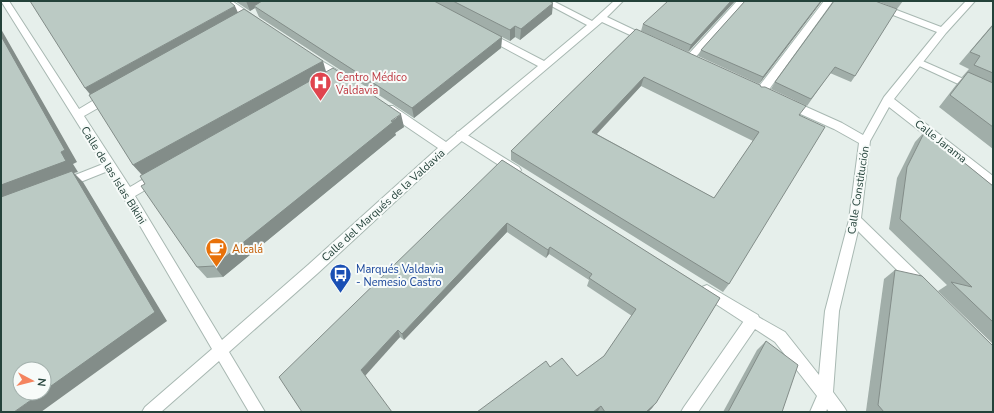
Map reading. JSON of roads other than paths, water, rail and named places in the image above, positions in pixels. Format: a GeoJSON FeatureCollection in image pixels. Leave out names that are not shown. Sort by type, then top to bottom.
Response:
{"type":"FeatureCollection","features":[{"type":"Feature","properties":{"kind":"street","name":"Calle de las Islas Bikini"},"geometry":{"type":"LineString","coordinates":[[5,1],[76,115],[128,194],[258,412]]}},
{"type":"Feature","properties":{"kind":"street"},"geometry":{"type":"LineString","coordinates":[[226,1],[246,19],[262,25]]}},
{"type":"Feature","properties":{"kind":"street"},"geometry":{"type":"LineString","coordinates":[[546,1],[655,44]]}},
{"type":"Feature","properties":{"kind":"street","name":"Calle del Marqués de la Valdavia"},"geometry":{"type":"LineString","coordinates":[[150,412],[313,270],[460,135],[597,22],[619,1]]}},
{"type":"Feature","properties":{"kind":"street"},"geometry":{"type":"LineString","coordinates":[[689,60],[742,1]]}},
{"type":"Feature","properties":{"kind":"street"},"geometry":{"type":"LineString","coordinates":[[761,92],[829,1]]}},
{"type":"Feature","properties":{"kind":"street"},"geometry":{"type":"LineString","coordinates":[[865,1],[943,31]]}},
{"type":"Feature","properties":{"kind":"street","name":"Calle Constitución"},"geometry":{"type":"LineString","coordinates":[[818,412],[825,394],[832,311],[855,220],[865,141],[888,100],[943,31],[971,1]]}},
{"type":"Feature","properties":{"kind":"street"},"geometry":{"type":"LineString","coordinates":[[246,19],[261,10]]}},
{"type":"Feature","properties":{"kind":"street"},"geometry":{"type":"LineString","coordinates":[[477,29],[544,65]]}},
{"type":"Feature","properties":{"kind":"street"},"geometry":{"type":"LineString","coordinates":[[300,50],[351,84]]}},
{"type":"Feature","properties":{"kind":"street"},"geometry":{"type":"LineString","coordinates":[[918,62],[993,96]]}},
{"type":"Feature","properties":{"kind":"street"},"geometry":{"type":"LineString","coordinates":[[325,83],[339,75]]}},
{"type":"Feature","properties":{"kind":"street"},"geometry":{"type":"LineString","coordinates":[[76,115],[118,91]]}},
{"type":"Feature","properties":{"kind":"street","name":"Calle Jarama"},"geometry":{"type":"LineString","coordinates":[[888,100],[993,182]]}},
{"type":"Feature","properties":{"kind":"street"},"geometry":{"type":"LineString","coordinates":[[782,101],[838,126],[865,141]]}},
{"type":"Feature","properties":{"kind":"street"},"geometry":{"type":"LineString","coordinates":[[383,105],[446,148]]}},
{"type":"Feature","properties":{"kind":"street"},"geometry":{"type":"LineString","coordinates":[[460,135],[527,177]]}},
{"type":"Feature","properties":{"kind":"street"},"geometry":{"type":"LineString","coordinates":[[50,189],[109,166]]}},
{"type":"Feature","properties":{"kind":"street"},"geometry":{"type":"LineString","coordinates":[[128,194],[162,175]]}},
{"type":"Feature","properties":{"kind":"street"},"geometry":{"type":"LineString","coordinates":[[855,220],[927,291]]}},
{"type":"Feature","properties":{"kind":"street"},"geometry":{"type":"LineString","coordinates":[[700,286],[780,337],[839,412]]}},
{"type":"Feature","properties":{"kind":"street"},"geometry":{"type":"LineString","coordinates":[[689,412],[753,320]]}},
{"type":"Feature","properties":{"kind":"place","name":"Centro Médico Valdavia"},"geometry":{"type":"Point","coordinates":[321,102]}},
{"type":"Feature","properties":{"kind":"place","name":"Alcalá"},"geometry":{"type":"Point","coordinates":[217,268]}},
{"type":"Feature","properties":{"kind":"place","name":"Marqués Valdavia - Nemesio Castro"},"geometry":{"type":"Point","coordinates":[340,294]}}]}
